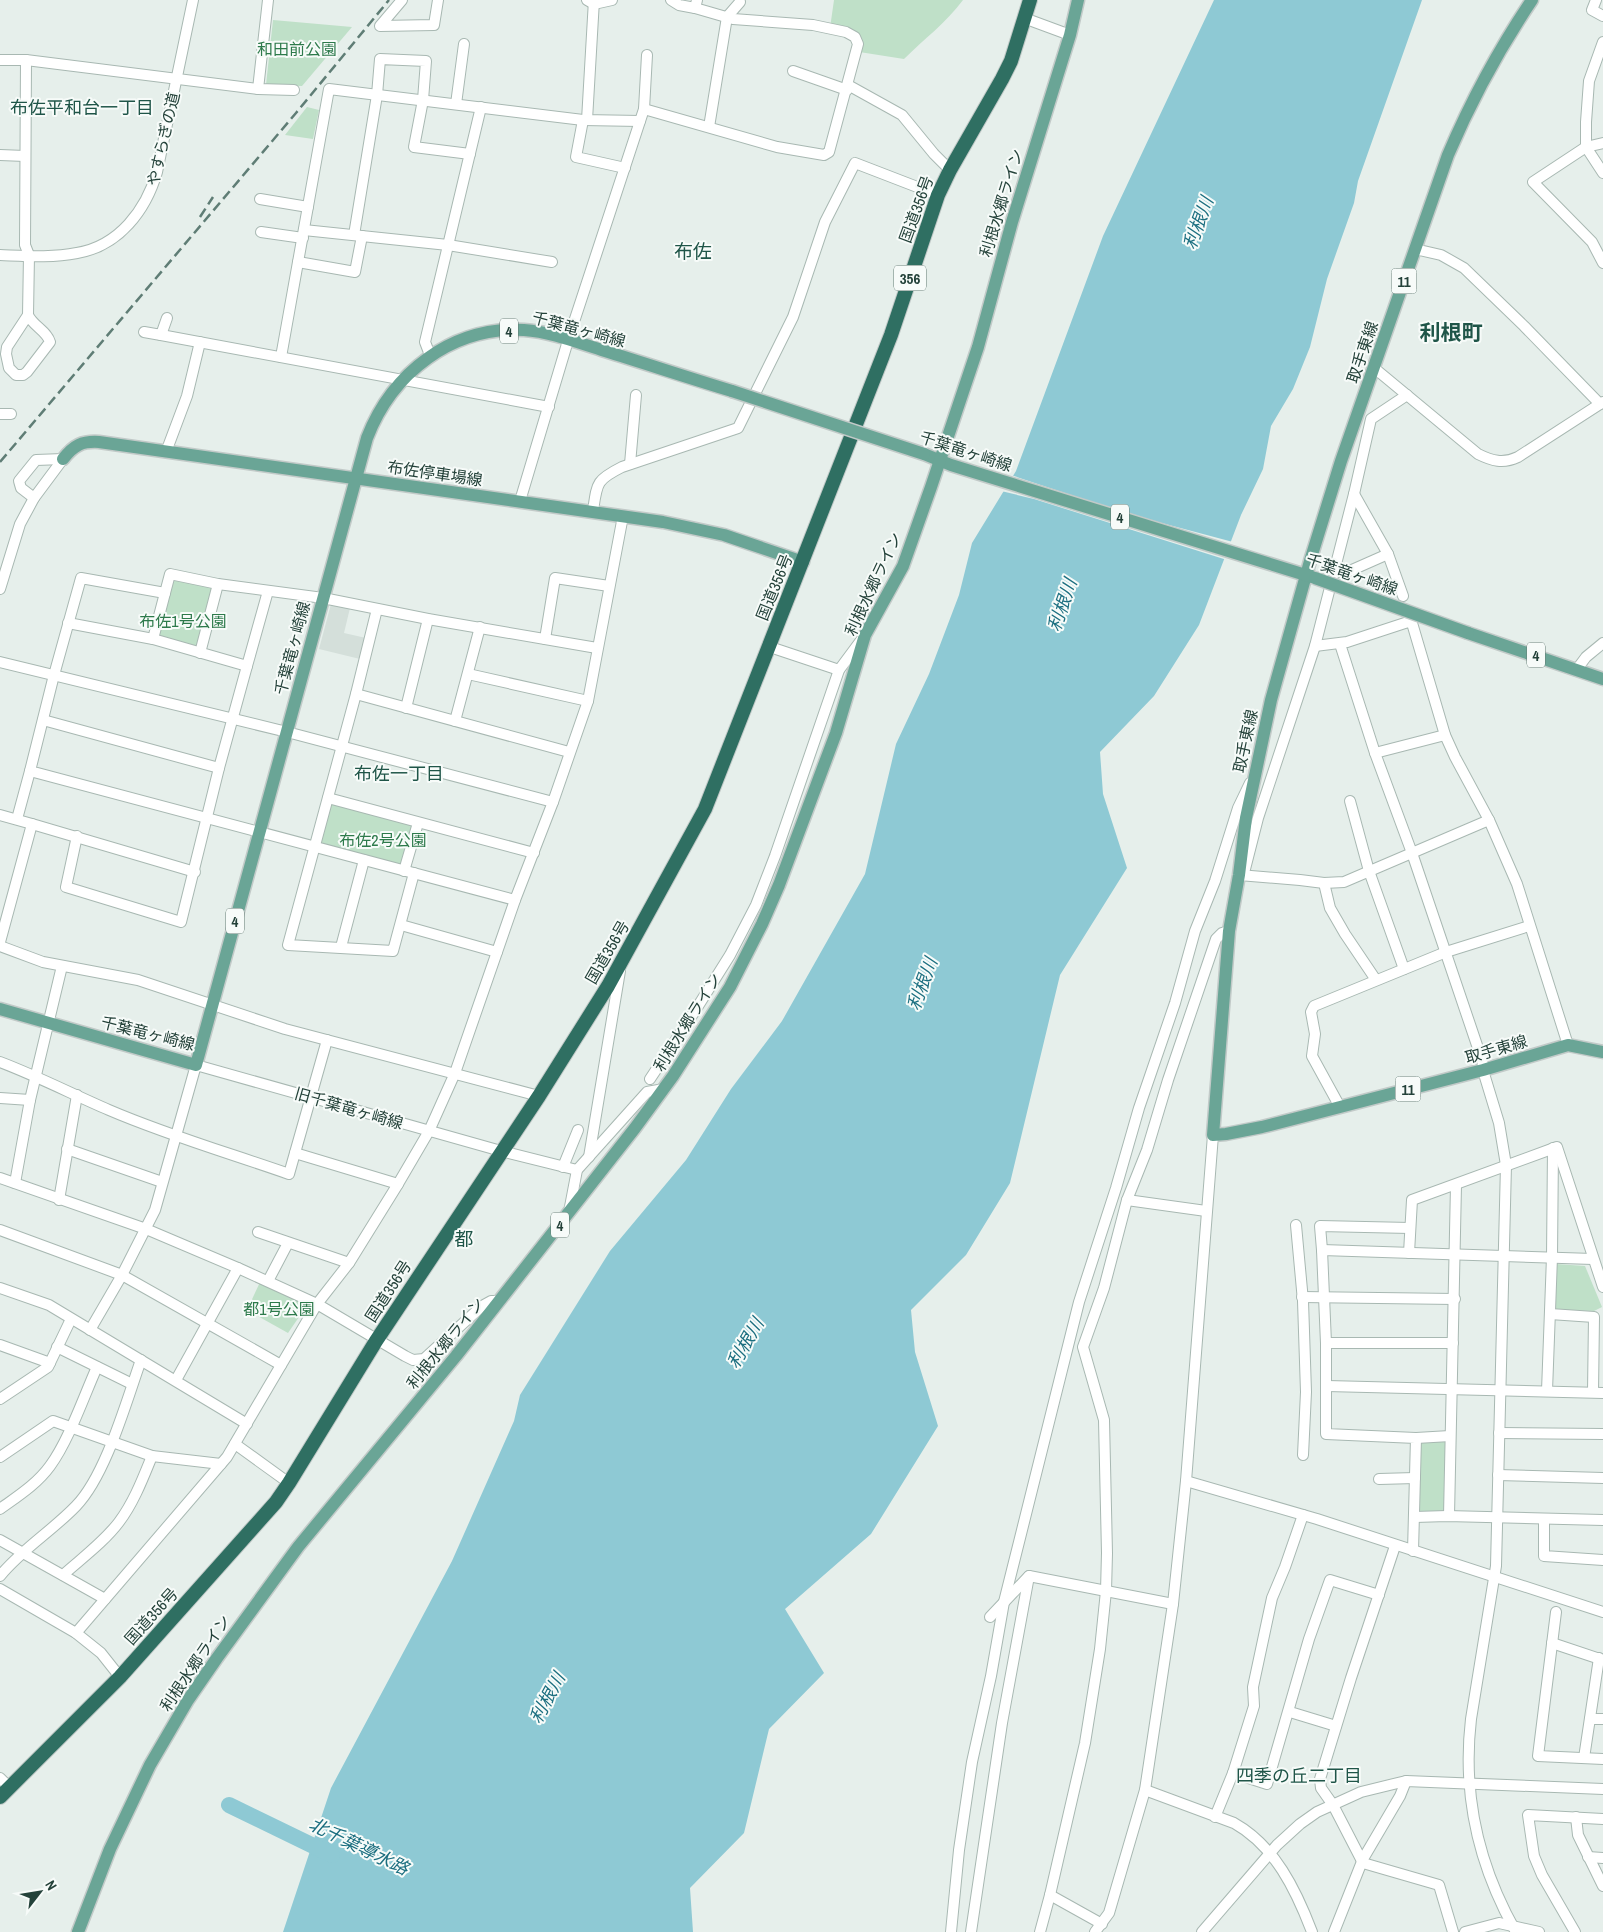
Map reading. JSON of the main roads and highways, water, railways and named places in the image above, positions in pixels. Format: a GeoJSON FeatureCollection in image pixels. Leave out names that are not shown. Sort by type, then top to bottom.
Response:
{"type":"FeatureCollection","features":[{"type":"Feature","properties":{"kind":"highway","name":"国道356号"},"geometry":{"type":"LineString","coordinates":[[3,1788],[120,1677],[257,1523],[289,1484],[376,1341],[539,1096],[620,966],[705,809],[891,335],[938,195],[1011,61],[1030,0]]}},
{"type":"Feature","properties":{"kind":"main road","name":"利根水郷ライン"},"geometry":{"type":"LineString","coordinates":[[78,1932],[124,1818],[150,1765],[188,1700],[242,1621],[282,1568],[500,1301],[569,1213],[664,1089],[730,987],[762,924],[779,885],[823,769],[865,635],[903,566],[945,463],[1012,222],[1070,35],[1078,0]]}},
{"type":"Feature","properties":{"kind":"main road","name":"取手東線"},"geometry":{"type":"LineString","coordinates":[[1532,0],[1503,45],[1461,125],[1448,155],[1341,461],[1311,576],[1278,671],[1246,818],[1239,875],[1229,931],[1213,1134],[1226,1134],[1340,1107],[1484,1070],[1568,1045],[1603,1052]]}},
{"type":"Feature","properties":{"kind":"main road","name":"千葉竜ヶ崎線"},"geometry":{"type":"LineString","coordinates":[[0,1009],[196,1065],[355,479],[372,424],[381,406],[401,380],[430,355],[458,341],[500,331],[536,332],[568,340],[732,391],[924,454],[945,463],[1311,576],[1468,633],[1603,679]]}},
{"type":"Feature","properties":{"kind":"main road","name":"布佐停車場線"},"geometry":{"type":"LineString","coordinates":[[63,458],[74,446],[84,442],[623,516],[691,527],[724,535],[803,562]]}},
{"type":"Feature","properties":{"kind":"water","name":"利根川"},"geometry":{"type":"Polygon","coordinates":[[[1214,0],[1422,0],[1358,181],[1354,203],[1327,279],[1310,347],[1293,389],[1271,426],[1263,469],[1241,515],[1199,625],[1154,696],[1100,752],[1103,794],[1127,868],[1060,975],[1010,1183],[966,1255],[911,1310],[915,1352],[938,1426],[871,1534],[785,1609],[824,1673],[769,1729],[744,1833],[690,1888],[693,1932],[283,1932],[331,1788],[452,1561],[514,1421],[520,1395],[610,1251],[686,1160],[731,1089],[782,1021],[865,874],[896,744],[929,674],[959,595],[972,543],[1016,471],[1103,236],[1214,0]]]}},
{"type":"Feature","properties":{"kind":"waterway","name":"北千葉導水路"},"geometry":{"type":"LineString","coordinates":[[229,1805],[332,1855]]}},
{"type":"Feature","properties":{"kind":"railway"},"geometry":{"type":"LineString","coordinates":[[0,462],[296,113],[389,0]]}},
{"type":"Feature","properties":{"kind":"railway"},"geometry":{"type":"LineString","coordinates":[[200,217],[213,197]]}},
{"type":"Feature","properties":{"kind":"district","name":"布佐平和台一丁目"},"geometry":{"type":"Point","coordinates":[82,107]}},
{"type":"Feature","properties":{"kind":"district","name":"布佐"},"geometry":{"type":"Point","coordinates":[693,251]}},
{"type":"Feature","properties":{"kind":"district","name":"利根町"},"geometry":{"type":"Point","coordinates":[1451,332]}},
{"type":"Feature","properties":{"kind":"district","name":"布佐一丁目"},"geometry":{"type":"Point","coordinates":[399,773]}},
{"type":"Feature","properties":{"kind":"district","name":"都"},"geometry":{"type":"Point","coordinates":[464,1239]}},
{"type":"Feature","properties":{"kind":"district","name":"四季の丘二丁目"},"geometry":{"type":"Point","coordinates":[1299,1775]}},
{"type":"Feature","properties":{"kind":"park label","name":"和田前公園"},"geometry":{"type":"Point","coordinates":[297,49]}},
{"type":"Feature","properties":{"kind":"park label","name":"布佐1号公園"},"geometry":{"type":"Point","coordinates":[183,621]}},
{"type":"Feature","properties":{"kind":"park label","name":"布佐2号公園"},"geometry":{"type":"Point","coordinates":[383,840]}},
{"type":"Feature","properties":{"kind":"park label","name":"都1号公園"},"geometry":{"type":"Point","coordinates":[279,1309]}}]}
